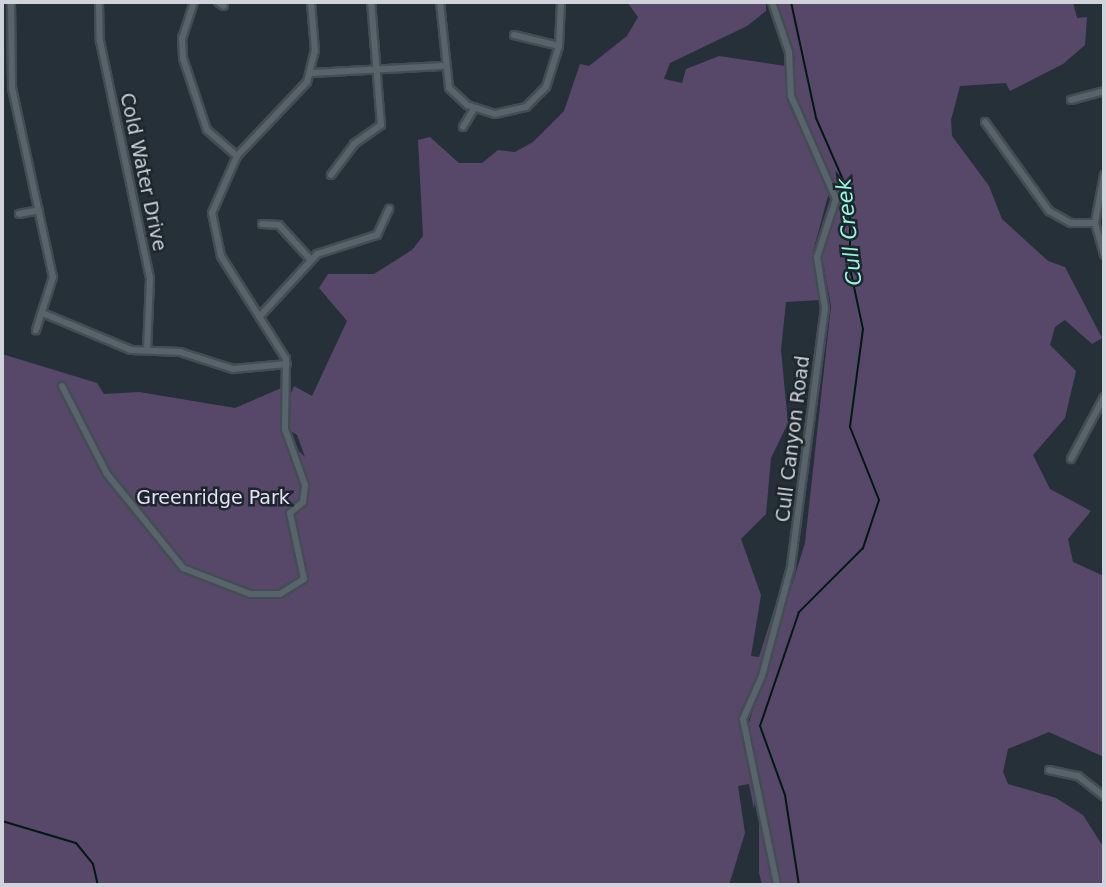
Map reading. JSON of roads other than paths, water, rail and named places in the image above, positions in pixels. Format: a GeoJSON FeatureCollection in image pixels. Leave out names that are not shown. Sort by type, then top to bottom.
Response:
{"type":"FeatureCollection","features":[{"type":"Feature","properties":{"kind":"street"},"geometry":{"type":"LineString","coordinates":[[11,2],[12,61],[53,277],[46,314],[36,330]]}},
{"type":"Feature","properties":{"kind":"street","name":"Cold Water Drive"},"geometry":{"type":"LineString","coordinates":[[99,2],[100,41],[150,279],[147,350]]}},
{"type":"Feature","properties":{"kind":"street"},"geometry":{"type":"LineString","coordinates":[[194,2],[182,38],[183,58],[207,130],[237,156]]}},
{"type":"Feature","properties":{"kind":"street"},"geometry":{"type":"LineString","coordinates":[[62,386],[107,474],[183,568],[250,594],[293,589],[307,569],[290,513],[303,502],[305,485],[285,429],[287,364],[261,315],[221,256],[212,226],[214,200],[237,156],[297,97],[311,73],[311,2]]}},
{"type":"Feature","properties":{"kind":"street"},"geometry":{"type":"LineString","coordinates":[[331,175],[354,144],[381,125],[371,2]]}},
{"type":"Feature","properties":{"kind":"street"},"geometry":{"type":"LineString","coordinates":[[440,2],[442,66],[455,95],[474,108],[503,114],[535,100],[549,81],[559,46],[561,2]]}},
{"type":"Feature","properties":{"kind":"street","name":"Cull Canyon Road"},"geometry":{"type":"LineString","coordinates":[[772,2],[789,52],[791,96],[836,199],[817,257],[825,308],[793,555],[762,676],[743,719],[777,885]]}},
{"type":"Feature","properties":{"kind":"street"},"geometry":{"type":"LineString","coordinates":[[514,35],[559,46]]}},
{"type":"Feature","properties":{"kind":"street"},"geometry":{"type":"LineString","coordinates":[[2,61],[12,61]]}},
{"type":"Feature","properties":{"kind":"street"},"geometry":{"type":"LineString","coordinates":[[311,73],[442,66]]}},
{"type":"Feature","properties":{"kind":"street"},"geometry":{"type":"LineString","coordinates":[[1071,100],[1104,91]]}},
{"type":"Feature","properties":{"kind":"street"},"geometry":{"type":"LineString","coordinates":[[463,127],[474,108]]}},
{"type":"Feature","properties":{"kind":"street"},"geometry":{"type":"LineString","coordinates":[[985,122],[1049,211],[1071,223],[1096,223]]}},
{"type":"Feature","properties":{"kind":"street"},"geometry":{"type":"LineString","coordinates":[[1104,175],[1096,223],[1104,255]]}},
{"type":"Feature","properties":{"kind":"street"},"geometry":{"type":"LineString","coordinates":[[261,315],[310,259],[373,238],[389,209]]}},
{"type":"Feature","properties":{"kind":"street"},"geometry":{"type":"LineString","coordinates":[[19,214],[40,210]]}},
{"type":"Feature","properties":{"kind":"street"},"geometry":{"type":"LineString","coordinates":[[262,224],[279,225],[310,259]]}},
{"type":"Feature","properties":{"kind":"street"},"geometry":{"type":"LineString","coordinates":[[46,314],[122,348],[180,352],[233,369],[287,364]]}},
{"type":"Feature","properties":{"kind":"street"},"geometry":{"type":"LineString","coordinates":[[1071,460],[1104,397]]}},
{"type":"Feature","properties":{"kind":"street"},"geometry":{"type":"LineString","coordinates":[[1049,770],[1078,776],[1104,796]]}},
{"type":"Feature","properties":{"kind":"waterway","name":"Cull Creek"},"geometry":{"type":"LineString","coordinates":[[791,2],[816,118],[850,196],[850,268],[863,329],[850,427],[879,500],[863,548],[799,612],[760,726],[785,795],[799,885]]}},
{"type":"Feature","properties":{"kind":"waterway"},"geometry":{"type":"LineString","coordinates":[[2,821],[76,843],[93,864],[98,885]]}},
{"type":"Feature","properties":{"kind":"park label","name":"Greenridge Park"},"geometry":{"type":"Point","coordinates":[213,498]}}]}
